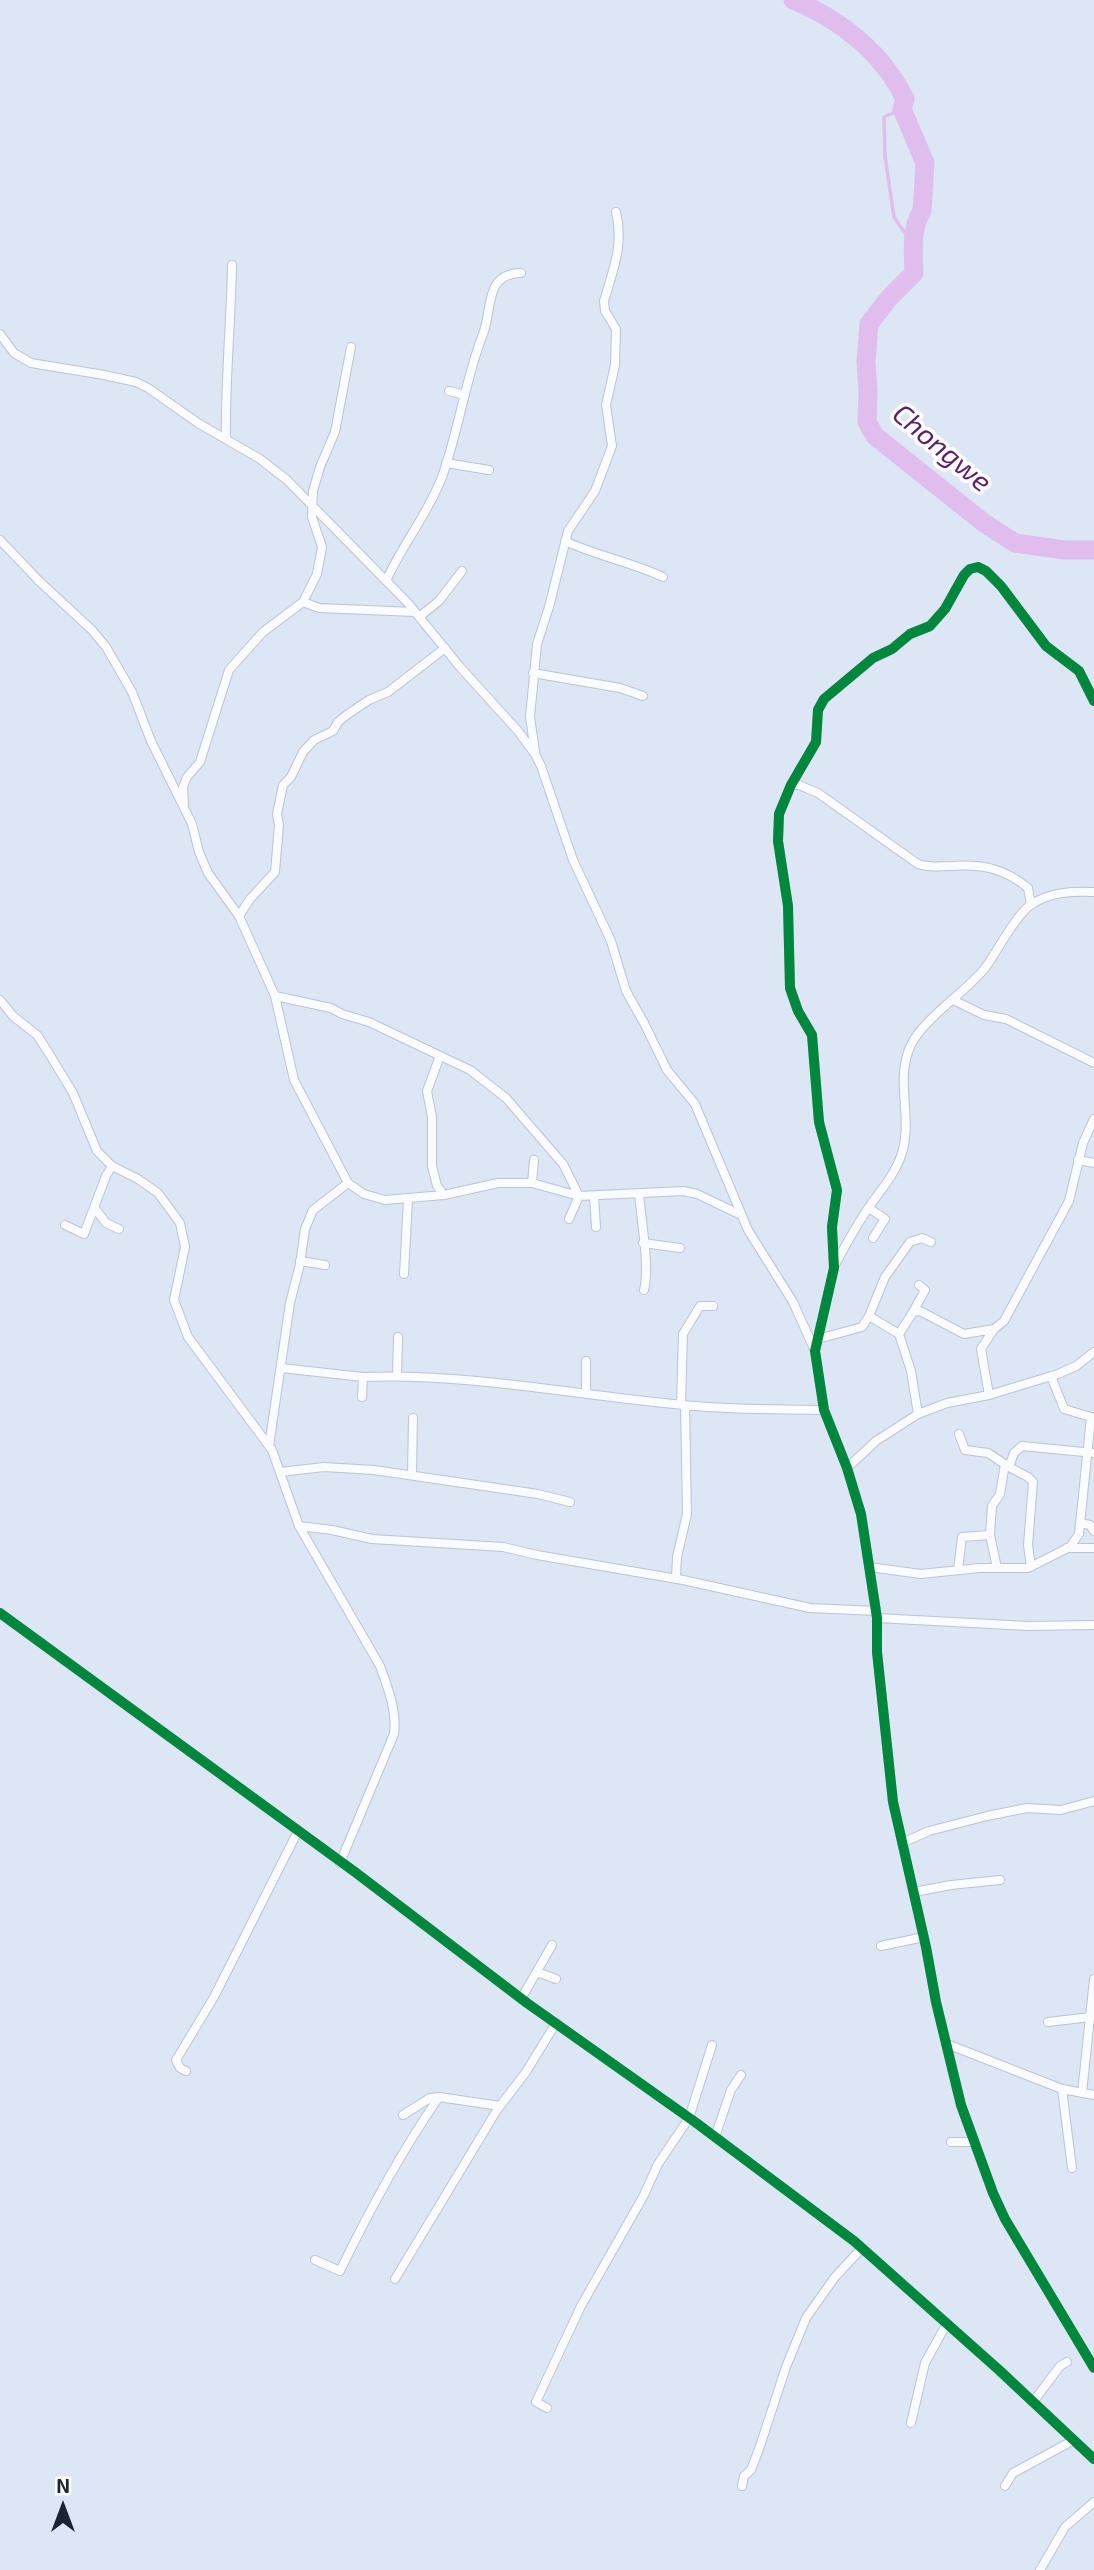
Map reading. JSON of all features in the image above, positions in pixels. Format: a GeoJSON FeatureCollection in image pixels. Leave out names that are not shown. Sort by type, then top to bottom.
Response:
{"type":"FeatureCollection","features":[{"type":"Feature","properties":{"kind":"street"},"geometry":{"type":"LineString","coordinates":[[616,212],[620,242],[604,301],[605,311],[617,329],[615,365],[606,405],[612,446],[595,491],[568,531],[537,644],[530,717],[535,754],[573,860],[611,941],[626,991],[667,1070],[695,1104],[741,1215],[793,1302],[816,1351]]}},
{"type":"Feature","properties":{"kind":"street"},"geometry":{"type":"LineString","coordinates":[[226,439],[225,382],[231,323],[232,265]]}},
{"type":"Feature","properties":{"kind":"street"},"geometry":{"type":"LineString","coordinates":[[386,581],[432,502],[466,395],[471,366],[487,324],[494,287],[499,279],[506,275],[520,273]]}},
{"type":"Feature","properties":{"kind":"street"},"geometry":{"type":"LineString","coordinates":[[0,334],[14,353],[31,363],[104,375],[136,382],[148,388],[260,459],[287,480],[417,615],[535,754]]}},
{"type":"Feature","properties":{"kind":"street"},"geometry":{"type":"LineString","coordinates":[[184,806],[183,787],[187,777],[200,762],[229,670],[263,632],[303,602],[317,575],[322,552],[312,516],[313,491],[335,432],[351,347]]}},
{"type":"Feature","properties":{"kind":"street"},"geometry":{"type":"LineString","coordinates":[[449,391],[466,395]]}},
{"type":"Feature","properties":{"kind":"street"},"geometry":{"type":"LineString","coordinates":[[446,463],[489,470]]}},
{"type":"Feature","properties":{"kind":"street"},"geometry":{"type":"LineString","coordinates":[[0,540],[106,647],[132,692],[151,741],[192,824],[208,873],[239,916],[275,996],[293,1080],[348,1183],[364,1194],[385,1200],[444,1195],[498,1183],[532,1183],[579,1196],[683,1191],[697,1194],[741,1215]]}},
{"type":"Feature","properties":{"kind":"street"},"geometry":{"type":"LineString","coordinates":[[565,541],[663,577]]}},
{"type":"Feature","properties":{"kind":"street"},"geometry":{"type":"LineString","coordinates":[[834,1268],[832,1227],[837,1190],[819,1122],[812,1035],[798,1011],[790,988],[788,906],[778,841],[779,814],[791,785],[816,742],[818,710],[824,699],[873,658],[892,649],[910,634],[930,626],[945,609],[964,575],[970,569],[978,567],[1001,586],[1046,646],[1079,671],[1094,701]]}},
{"type":"Feature","properties":{"kind":"street"},"geometry":{"type":"LineString","coordinates":[[303,602],[319,608],[417,615],[439,601],[462,571]]}},
{"type":"Feature","properties":{"kind":"street"},"geometry":{"type":"LineString","coordinates":[[239,916],[250,899],[275,872],[279,825],[277,814],[283,785],[291,777],[303,752],[314,740],[333,731],[338,722],[388,692],[445,648]]}},
{"type":"Feature","properties":{"kind":"street"},"geometry":{"type":"LineString","coordinates":[[533,673],[620,688],[643,696]]}},
{"type":"Feature","properties":{"kind":"street"},"geometry":{"type":"LineString","coordinates":[[791,785],[799,785],[818,793],[918,864],[927,867],[968,865],[1002,870],[1028,888],[1031,905]]}},
{"type":"Feature","properties":{"kind":"street"},"geometry":{"type":"LineString","coordinates":[[1094,892],[1060,893],[1031,905],[984,970],[922,1030],[911,1045],[905,1062],[905,1143],[892,1174],[847,1242],[834,1268],[816,1351],[824,1410],[847,1468],[861,1514],[876,1615],[877,1652],[893,1802],[961,2105],[1005,2219],[1094,2368]]}},
{"type":"Feature","properties":{"kind":"street"},"geometry":{"type":"LineString","coordinates":[[275,996],[331,1008],[369,1022],[470,1070],[506,1098],[563,1164],[579,1196]]}},
{"type":"Feature","properties":{"kind":"street"},"geometry":{"type":"LineString","coordinates":[[0,1000],[13,1016],[37,1035],[48,1052],[73,1093],[96,1151],[112,1166],[158,1193],[180,1223],[185,1247],[174,1300],[188,1337],[270,1446],[299,1526],[380,1666],[388,1687],[395,1724],[387,1752],[340,1863]]}},
{"type":"Feature","properties":{"kind":"street"},"geometry":{"type":"LineString","coordinates":[[953,1000],[984,1015],[1006,1019],[1094,1063]]}},
{"type":"Feature","properties":{"kind":"street"},"geometry":{"type":"LineString","coordinates":[[440,1056],[427,1091],[432,1117],[432,1166],[438,1186],[444,1195]]}},
{"type":"Feature","properties":{"kind":"street"},"geometry":{"type":"LineString","coordinates":[[989,1395],[981,1349],[994,1329],[1004,1321],[1069,1201],[1078,1160],[1094,1119]]}},
{"type":"Feature","properties":{"kind":"street"},"geometry":{"type":"LineString","coordinates":[[532,1183],[534,1160]]}},
{"type":"Feature","properties":{"kind":"street"},"geometry":{"type":"LineString","coordinates":[[1078,1160],[1094,1163]]}},
{"type":"Feature","properties":{"kind":"street"},"geometry":{"type":"LineString","coordinates":[[65,1225],[84,1234],[112,1166]]}},
{"type":"Feature","properties":{"kind":"street"},"geometry":{"type":"LineString","coordinates":[[270,1446],[290,1303],[305,1229],[313,1210],[348,1183]]}},
{"type":"Feature","properties":{"kind":"street"},"geometry":{"type":"LineString","coordinates":[[639,1193],[648,1274],[644,1290]]}},
{"type":"Feature","properties":{"kind":"street"},"geometry":{"type":"LineString","coordinates":[[569,1219],[579,1196]]}},
{"type":"Feature","properties":{"kind":"street"},"geometry":{"type":"LineString","coordinates":[[594,1196],[596,1227]]}},
{"type":"Feature","properties":{"kind":"street"},"geometry":{"type":"LineString","coordinates":[[404,1274],[408,1199]]}},
{"type":"Feature","properties":{"kind":"street"},"geometry":{"type":"LineString","coordinates":[[94,1207],[106,1223],[119,1229]]}},
{"type":"Feature","properties":{"kind":"street"},"geometry":{"type":"LineString","coordinates":[[869,1208],[885,1219],[873,1238]]}},
{"type":"Feature","properties":{"kind":"street"},"geometry":{"type":"LineString","coordinates":[[818,1339],[862,1327],[885,1277],[910,1242],[922,1238],[931,1242]]}},
{"type":"Feature","properties":{"kind":"street"},"geometry":{"type":"LineString","coordinates":[[643,1243],[680,1248]]}},
{"type":"Feature","properties":{"kind":"street"},"geometry":{"type":"LineString","coordinates":[[300,1261],[325,1265]]}},
{"type":"Feature","properties":{"kind":"street"},"geometry":{"type":"LineString","coordinates":[[899,1334],[925,1290],[919,1285]]}},
{"type":"Feature","properties":{"kind":"street"},"geometry":{"type":"LineString","coordinates":[[676,1579],[677,1557],[687,1514],[683,1334],[700,1306],[713,1306]]}},
{"type":"Feature","properties":{"kind":"street"},"geometry":{"type":"LineString","coordinates":[[913,1312],[920,1311],[964,1334],[994,1329]]}},
{"type":"Feature","properties":{"kind":"street"},"geometry":{"type":"LineString","coordinates":[[869,1315],[899,1334],[911,1371],[918,1414]]}},
{"type":"Feature","properties":{"kind":"street"},"geometry":{"type":"LineString","coordinates":[[397,1376],[398,1337]]}},
{"type":"Feature","properties":{"kind":"street"},"geometry":{"type":"LineString","coordinates":[[847,1468],[876,1441],[918,1414],[947,1403],[989,1395],[1051,1376],[1076,1366],[1094,1352]]}},
{"type":"Feature","properties":{"kind":"street"},"geometry":{"type":"LineString","coordinates":[[586,1361],[586,1394]]}},
{"type":"Feature","properties":{"kind":"street"},"geometry":{"type":"LineString","coordinates":[[281,1368],[363,1377],[455,1378],[683,1404],[824,1410]]}},
{"type":"Feature","properties":{"kind":"street"},"geometry":{"type":"LineString","coordinates":[[869,1567],[921,1574],[1031,1567],[1067,1548],[1079,1534],[1091,1452],[1091,1417],[1064,1409],[1051,1376]]}},
{"type":"Feature","properties":{"kind":"street"},"geometry":{"type":"LineString","coordinates":[[362,1396],[363,1377]]}},
{"type":"Feature","properties":{"kind":"street"},"geometry":{"type":"LineString","coordinates":[[412,1475],[413,1418]]}},
{"type":"Feature","properties":{"kind":"street"},"geometry":{"type":"LineString","coordinates":[[960,1434],[965,1450],[988,1453],[1033,1482],[1028,1524],[1031,1567]]}},
{"type":"Feature","properties":{"kind":"street"},"geometry":{"type":"LineString","coordinates":[[997,1568],[989,1535],[992,1506],[1000,1494],[1007,1466],[1014,1452],[1023,1446],[1091,1452]]}},
{"type":"Feature","properties":{"kind":"street"},"geometry":{"type":"LineString","coordinates":[[280,1472],[324,1467],[374,1470],[538,1494],[570,1502]]}},
{"type":"Feature","properties":{"kind":"street"},"geometry":{"type":"LineString","coordinates":[[1080,1523],[1090,1525],[1094,1531]]}},
{"type":"Feature","properties":{"kind":"street"},"geometry":{"type":"LineString","coordinates":[[299,1526],[372,1539],[503,1547],[676,1579],[810,1608],[1028,1626],[1094,1625]]}},
{"type":"Feature","properties":{"kind":"street"},"geometry":{"type":"LineString","coordinates":[[958,1570],[962,1537],[989,1535]]}},
{"type":"Feature","properties":{"kind":"street"},"geometry":{"type":"LineString","coordinates":[[1067,1548],[1094,1548]]}},
{"type":"Feature","properties":{"kind":"street"},"geometry":{"type":"LineString","coordinates":[[0,1613],[355,1872],[521,1999],[715,2137],[862,2248],[1094,2459]]}},
{"type":"Feature","properties":{"kind":"street"},"geometry":{"type":"LineString","coordinates":[[902,1843],[929,1831],[987,1816],[1027,1808],[1061,1810],[1094,1801]]}},
{"type":"Feature","properties":{"kind":"street"},"geometry":{"type":"LineString","coordinates":[[186,2071],[180,2068],[176,2060],[214,1997],[298,1831]]}},
{"type":"Feature","properties":{"kind":"street"},"geometry":{"type":"LineString","coordinates":[[914,1892],[1000,1880]]}},
{"type":"Feature","properties":{"kind":"street"},"geometry":{"type":"LineString","coordinates":[[881,1946],[924,1937]]}},
{"type":"Feature","properties":{"kind":"street"},"geometry":{"type":"LineString","coordinates":[[521,1999],[552,1945]]}},
{"type":"Feature","properties":{"kind":"street"},"geometry":{"type":"LineString","coordinates":[[537,1972],[556,1979]]}},
{"type":"Feature","properties":{"kind":"street"},"geometry":{"type":"LineString","coordinates":[[1082,2093],[1094,1979]]}},
{"type":"Feature","properties":{"kind":"street"},"geometry":{"type":"LineString","coordinates":[[1048,2022],[1091,2017]]}},
{"type":"Feature","properties":{"kind":"street"},"geometry":{"type":"LineString","coordinates":[[395,2278],[500,2106],[526,2072],[556,2023]]}},
{"type":"Feature","properties":{"kind":"street"},"geometry":{"type":"LineString","coordinates":[[947,2044],[1062,2089],[1094,2095]]}},
{"type":"Feature","properties":{"kind":"street"},"geometry":{"type":"LineString","coordinates":[[547,2408],[536,2402],[581,2306],[659,2164],[689,2118],[712,2045]]}},
{"type":"Feature","properties":{"kind":"street"},"geometry":{"type":"LineString","coordinates":[[715,2137],[731,2090],[740,2075]]}},
{"type":"Feature","properties":{"kind":"street"},"geometry":{"type":"LineString","coordinates":[[1062,2089],[1072,2168]]}},
{"type":"Feature","properties":{"kind":"street"},"geometry":{"type":"LineString","coordinates":[[403,2115],[430,2098],[439,2097],[500,2106]]}},
{"type":"Feature","properties":{"kind":"street"},"geometry":{"type":"LineString","coordinates":[[315,2260],[340,2271],[368,2214],[439,2097]]}},
{"type":"Feature","properties":{"kind":"street"},"geometry":{"type":"LineString","coordinates":[[951,2142],[974,2142]]}},
{"type":"Feature","properties":{"kind":"street"},"geometry":{"type":"LineString","coordinates":[[742,2486],[744,2476],[751,2470],[759,2449],[786,2367],[806,2318],[835,2277],[862,2248]]}},
{"type":"Feature","properties":{"kind":"street"},"geometry":{"type":"LineString","coordinates":[[911,2423],[926,2363],[947,2323]]}},
{"type":"Feature","properties":{"kind":"street"},"geometry":{"type":"LineString","coordinates":[[1033,2402],[1060,2366],[1067,2362]]}},
{"type":"Feature","properties":{"kind":"street"},"geometry":{"type":"LineString","coordinates":[[1005,2486],[1013,2473],[1074,2440]]}},
{"type":"Feature","properties":{"kind":"street"},"geometry":{"type":"LineString","coordinates":[[1040,2570],[1065,2527],[1094,2502]]}},
{"type":"Feature","properties":{"kind":"waterway","name":"Chongwe"},"geometry":{"type":"LineString","coordinates":[[793,0],[843,28],[858,39],[885,67],[905,99],[902,109],[925,163],[922,211],[918,217],[914,241],[914,273],[889,298],[869,324],[866,361],[867,422],[875,436],[984,523],[1015,543],[1065,550],[1094,550]]}},
{"type":"Feature","properties":{"kind":"waterway"},"geometry":{"type":"LineString","coordinates":[[902,109],[884,117],[885,156],[894,217],[913,245]]}},
{"type":"Feature","properties":{"kind":"cycle path"},"geometry":{"type":"LineString","coordinates":[[1094,701],[1079,671],[1046,646],[1001,586],[986,571],[978,567],[970,569],[945,609],[930,626],[910,634],[892,649],[873,658],[824,699],[818,710],[816,742],[791,785],[779,814],[778,841],[788,906],[790,988],[798,1011],[812,1035],[819,1122],[837,1190],[832,1227],[834,1268],[815,1351],[824,1410],[847,1468],[861,1514],[877,1618],[877,1652],[893,1802],[961,2105],[1005,2219],[1094,2368]]}},
{"type":"Feature","properties":{"kind":"cycle path"},"geometry":{"type":"LineString","coordinates":[[0,1613],[854,2241],[1094,2459]]}}]}
